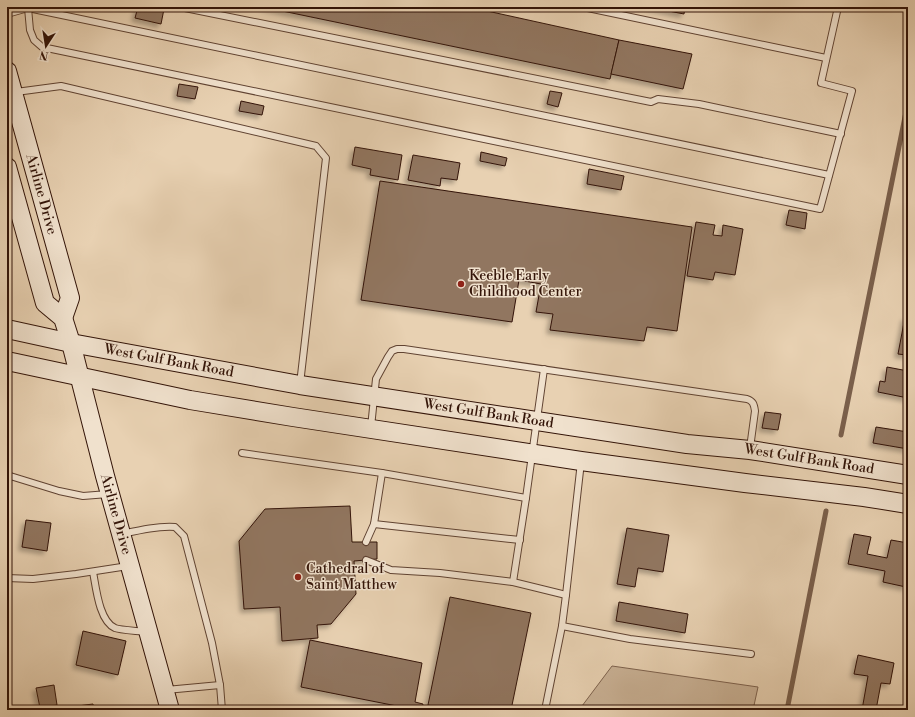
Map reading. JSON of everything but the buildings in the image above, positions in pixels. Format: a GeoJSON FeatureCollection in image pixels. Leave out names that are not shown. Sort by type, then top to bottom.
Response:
{"type":"FeatureCollection","features":[{"type":"Feature","properties":{"kind":"main road","name":"Airline Drive"},"geometry":{"type":"LineString","coordinates":[[7,70],[70,298],[63,318]]}},
{"type":"Feature","properties":{"kind":"main road","name":"Airline Drive"},"geometry":{"type":"LineString","coordinates":[[7,167],[15,206],[45,303],[63,318],[71,343],[129,565],[170,710]]}},
{"type":"Feature","properties":{"kind":"main road","name":"West Gulf Bank Road"},"geometry":{"type":"LineString","coordinates":[[7,329],[71,343],[300,385],[687,444],[750,450],[908,475]]}},
{"type":"Feature","properties":{"kind":"main road","name":"West Gulf Bank Road"},"geometry":{"type":"LineString","coordinates":[[8,367],[79,376],[190,400],[533,454],[908,504]]}},
{"type":"Feature","properties":{"kind":"lane"},"geometry":{"type":"LineString","coordinates":[[180,7],[651,102],[658,99],[699,104],[841,134]]}},
{"type":"Feature","properties":{"kind":"lane"},"geometry":{"type":"LineString","coordinates":[[583,7],[826,58]]}},
{"type":"Feature","properties":{"kind":"lane"},"geometry":{"type":"LineString","coordinates":[[28,8],[30,30],[34,40],[42,48],[820,209],[852,90],[820,83],[838,7]]}},
{"type":"Feature","properties":{"kind":"lane"},"geometry":{"type":"LineString","coordinates":[[7,14],[28,8],[829,175]]}},
{"type":"Feature","properties":{"kind":"lane"},"geometry":{"type":"LineString","coordinates":[[13,92],[61,86],[316,146],[326,158],[300,385]]}},
{"type":"Feature","properties":{"kind":"lane"},"geometry":{"type":"LineString","coordinates":[[371,429],[376,380],[392,351],[404,349],[747,399],[752,401],[755,411],[750,450]]}},
{"type":"Feature","properties":{"kind":"lane"},"geometry":{"type":"LineString","coordinates":[[513,582],[533,454],[544,369]]}},
{"type":"Feature","properties":{"kind":"lane"},"geometry":{"type":"LineString","coordinates":[[242,453],[382,473],[526,498]]}},
{"type":"Feature","properties":{"kind":"lane"},"geometry":{"type":"LineString","coordinates":[[545,710],[562,626],[581,461]]}},
{"type":"Feature","properties":{"kind":"lane"},"geometry":{"type":"LineString","coordinates":[[366,542],[374,524],[382,473]]}},
{"type":"Feature","properties":{"kind":"lane"},"geometry":{"type":"LineString","coordinates":[[7,475],[59,491],[83,496],[110,493]]}},
{"type":"Feature","properties":{"kind":"lane"},"geometry":{"type":"LineString","coordinates":[[374,524],[520,540]]}},
{"type":"Feature","properties":{"kind":"lane"},"geometry":{"type":"LineString","coordinates":[[121,534],[164,526],[175,527],[184,536],[212,643],[220,685],[222,710]]}},
{"type":"Feature","properties":{"kind":"lane"},"geometry":{"type":"LineString","coordinates":[[366,560],[391,570],[440,573],[513,582],[566,595]]}},
{"type":"Feature","properties":{"kind":"lane"},"geometry":{"type":"LineString","coordinates":[[7,578],[33,579],[93,572],[129,565]]}},
{"type":"Feature","properties":{"kind":"lane"},"geometry":{"type":"LineString","coordinates":[[93,572],[98,600],[105,619],[115,628],[148,632]]}},
{"type":"Feature","properties":{"kind":"lane"},"geometry":{"type":"LineString","coordinates":[[562,626],[630,639],[751,654]]}},
{"type":"Feature","properties":{"kind":"lane"},"geometry":{"type":"LineString","coordinates":[[164,690],[220,685]]}},
{"type":"Feature","properties":{"kind":"shaded area"},"geometry":{"type":"Polygon","coordinates":[[[612,666],[758,687],[753,710],[579,710],[612,666]]]}},
{"type":"Feature","properties":{"kind":"waterway"},"geometry":{"type":"LineString","coordinates":[[841,435],[908,102]]}},
{"type":"Feature","properties":{"kind":"waterway"},"geometry":{"type":"LineString","coordinates":[[787,710],[826,511]]}},
{"type":"Feature","properties":{"kind":"place","name":"Keeble Early Childhood Center"},"geometry":{"type":"Point","coordinates":[461,284]}},
{"type":"Feature","properties":{"kind":"place","name":"Cathedral of Saint Matthew"},"geometry":{"type":"Point","coordinates":[298,577]}}]}
